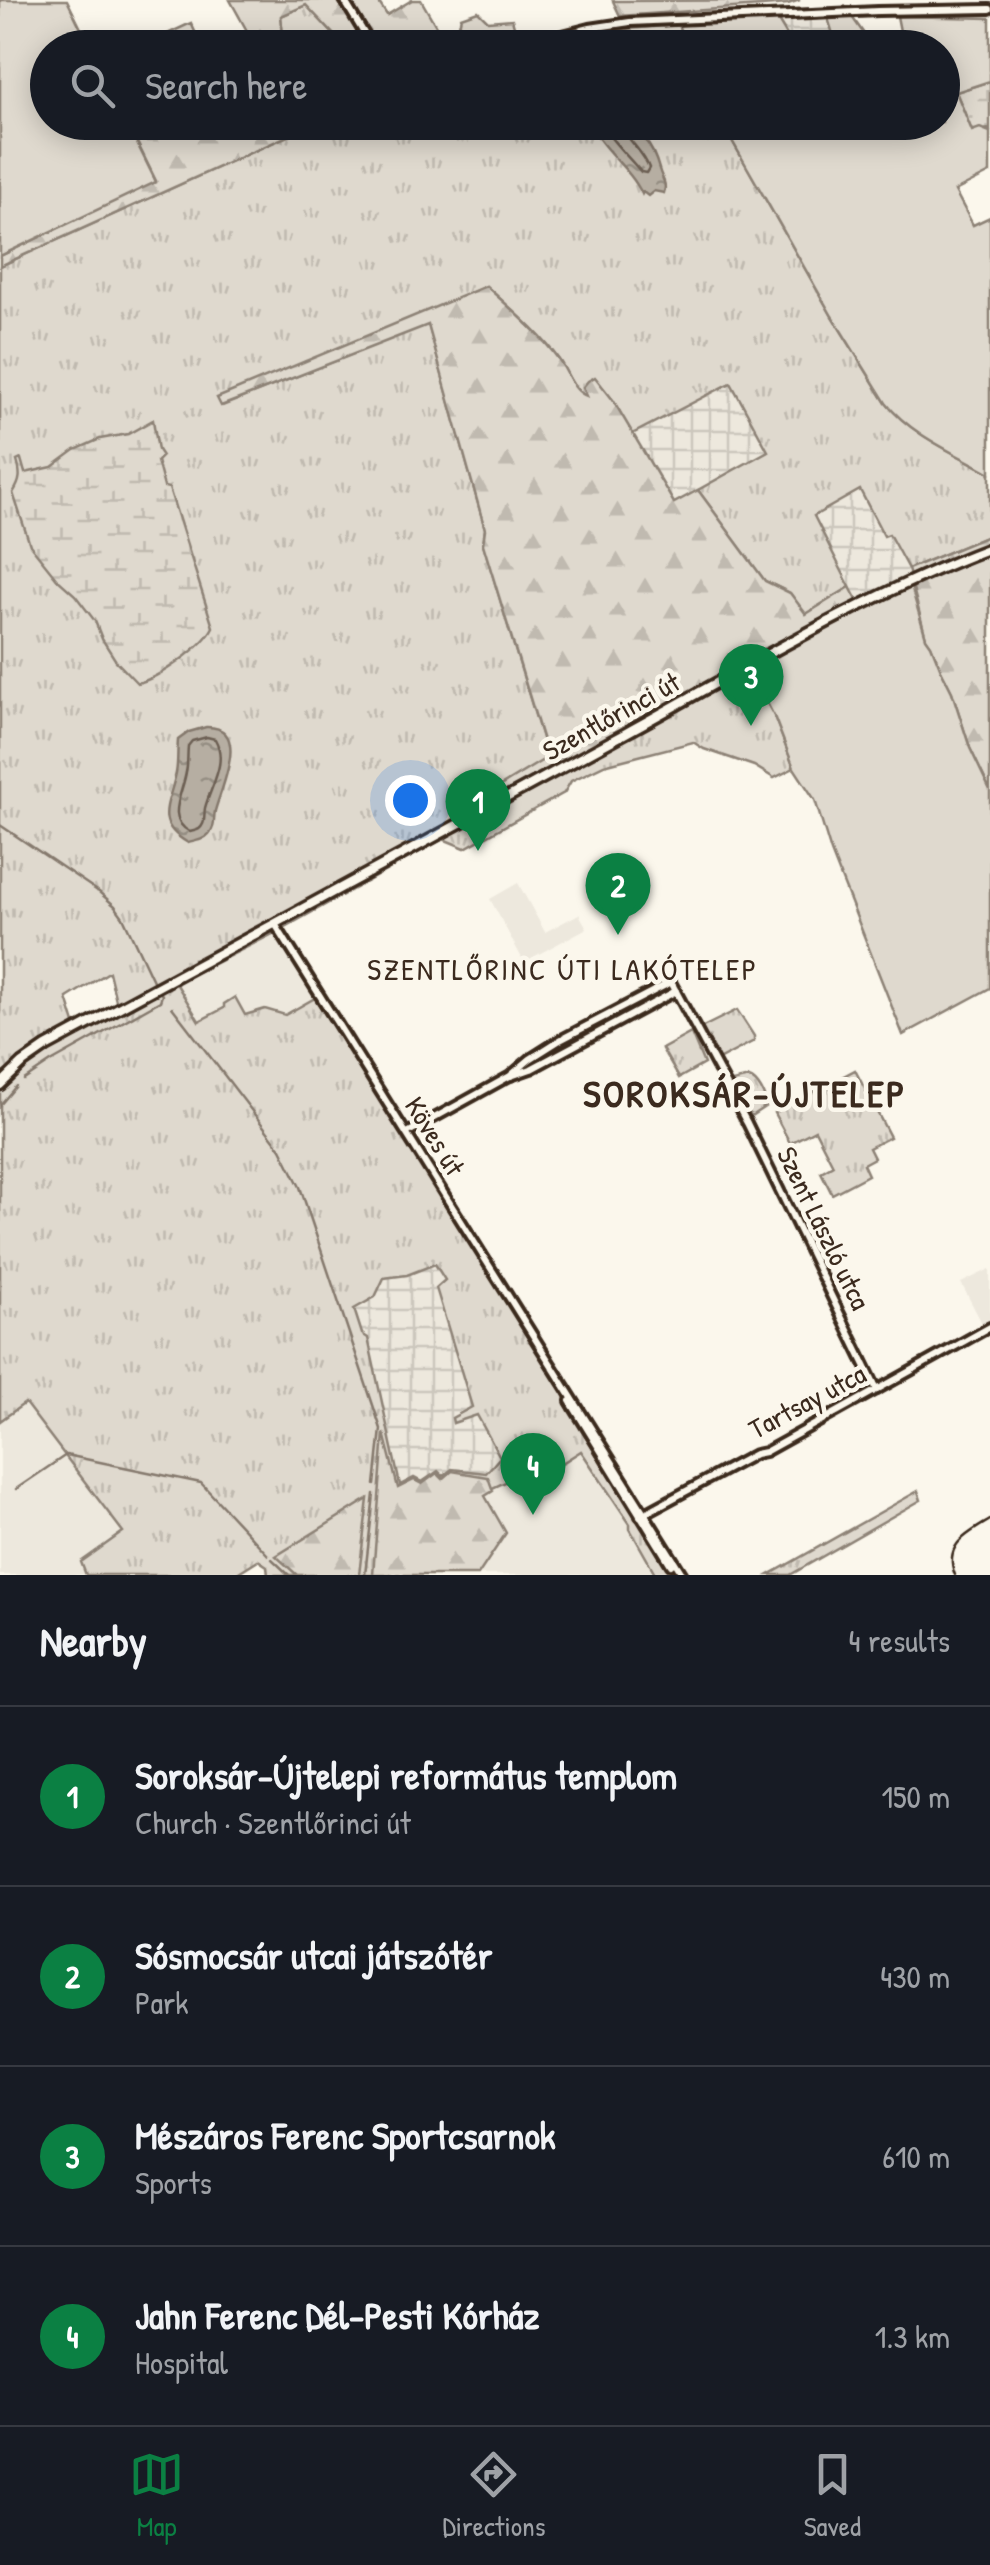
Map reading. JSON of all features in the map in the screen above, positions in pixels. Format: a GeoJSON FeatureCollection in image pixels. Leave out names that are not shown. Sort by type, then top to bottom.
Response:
{"type":"FeatureCollection","features":[{"type":"Feature","properties":{"kind":"main road","name":"Szentlőrinci út"},"geometry":{"type":"LineString","coordinates":[[0,1084],[46,1047],[809,633],[908,583],[990,548]]}},
{"type":"Feature","properties":{"kind":"street"},"geometry":{"type":"LineString","coordinates":[[344,0],[362,30]]}},
{"type":"Feature","properties":{"kind":"street"},"geometry":{"type":"LineString","coordinates":[[582,30],[622,22],[990,9]]}},
{"type":"Feature","properties":{"kind":"street","name":"Köves út"},"geometry":{"type":"LineString","coordinates":[[275,924],[680,1575]]}},
{"type":"Feature","properties":{"kind":"street","name":"Szent László utca"},"geometry":{"type":"LineString","coordinates":[[510,1076],[560,1040],[671,982],[747,1123],[877,1390]]}},
{"type":"Feature","properties":{"kind":"street"},"geometry":{"type":"LineString","coordinates":[[407,1133],[676,991]]}},
{"type":"Feature","properties":{"kind":"street","name":"Tartsay utca"},"geometry":{"type":"LineString","coordinates":[[641,1513],[765,1452],[990,1327]]}},
{"type":"Feature","properties":{"kind":"shaded area"},"geometry":{"type":"Polygon","coordinates":[[[828,18],[832,30],[784,30],[777,19],[828,18]]]}},
{"type":"Feature","properties":{"kind":"shaded area"},"geometry":{"type":"Polygon","coordinates":[[[731,383],[768,451],[674,503],[632,434],[731,383]]]}},
{"type":"Feature","properties":{"kind":"shaded area"},"geometry":{"type":"Polygon","coordinates":[[[860,490],[884,535],[889,533],[908,576],[858,602],[814,516],[860,490]]]}},
{"type":"Feature","properties":{"kind":"shaded area"},"geometry":{"type":"Polygon","coordinates":[[[518,883],[545,932],[579,914],[587,928],[524,962],[490,899],[518,883]]]}},
{"type":"Feature","properties":{"kind":"shaded area"},"geometry":{"type":"Polygon","coordinates":[[[275,933],[315,998],[285,1015],[265,1009],[245,1015],[235,997],[225,1008],[199,1021],[176,983],[275,933]]]}},
{"type":"Feature","properties":{"kind":"shaded area"},"geometry":{"type":"Polygon","coordinates":[[[434,1264],[446,1280],[436,1289],[473,1408],[453,1417],[454,1423],[477,1415],[500,1457],[486,1474],[399,1485],[368,1338],[362,1334],[354,1310],[375,1297],[384,1278],[407,1275],[434,1264]]]}},
{"type":"Feature","properties":{"kind":"shaded area"},"geometry":{"type":"Polygon","coordinates":[[[990,1269],[990,1323],[984,1327],[961,1283],[990,1269]]]}},
{"type":"Feature","properties":{"kind":"shaded area"},"geometry":{"type":"Polygon","coordinates":[[[24,1403],[123,1532],[81,1562],[86,1575],[0,1575],[0,1421],[24,1403]]]}},
{"type":"Feature","properties":{"kind":"shaded area"},"geometry":{"type":"Polygon","coordinates":[[[582,1451],[630,1524],[656,1575],[416,1575],[477,1495],[559,1457],[563,1463],[582,1451]]]}},
{"type":"Feature","properties":{"kind":"green space"},"geometry":{"type":"Polygon","coordinates":[[[0,0],[67,0],[82,30],[30,30],[30,140],[135,140],[156,182],[0,256],[0,0]]]}},
{"type":"Feature","properties":{"kind":"green space"},"geometry":{"type":"Polygon","coordinates":[[[230,0],[377,0],[387,15],[412,0],[421,0],[438,30],[329,30],[306,5],[281,16],[282,30],[247,30],[230,0]]]}},
{"type":"Feature","properties":{"kind":"green space"},"geometry":{"type":"Polygon","coordinates":[[[800,0],[620,16],[613,1],[800,0]]]}},
{"type":"Feature","properties":{"kind":"green space"},"geometry":{"type":"Polygon","coordinates":[[[306,5],[329,30],[282,30],[281,16],[306,5]]]}},
{"type":"Feature","properties":{"kind":"green space"},"geometry":{"type":"Polygon","coordinates":[[[478,11],[488,21],[512,19],[515,30],[458,30],[461,17],[478,11]]]}},
{"type":"Feature","properties":{"kind":"green space"},"geometry":{"type":"Polygon","coordinates":[[[897,16],[990,18],[990,81],[960,91],[960,30],[900,30],[897,16]]]}},
{"type":"Feature","properties":{"kind":"green space"},"geometry":{"type":"Polygon","coordinates":[[[852,17],[861,30],[832,30],[828,18],[852,17]]]}},
{"type":"Feature","properties":{"kind":"green space"},"geometry":{"type":"Polygon","coordinates":[[[777,19],[784,30],[680,30],[678,25],[777,19]]]}},
{"type":"Feature","properties":{"kind":"green space"},"geometry":{"type":"Polygon","coordinates":[[[191,23],[194,30],[176,30],[191,23]]]}},
{"type":"Feature","properties":{"kind":"green space"},"geometry":{"type":"Polygon","coordinates":[[[678,25],[680,30],[614,30],[678,25]]]}},
{"type":"Feature","properties":{"kind":"green space"},"geometry":{"type":"Polygon","coordinates":[[[990,81],[990,132],[972,131],[960,102],[960,91],[990,81]]]}},
{"type":"Feature","properties":{"kind":"green space"},"geometry":{"type":"Polygon","coordinates":[[[960,102],[972,131],[980,128],[990,132],[990,173],[955,191],[973,225],[990,217],[990,473],[921,434],[896,414],[832,316],[732,140],[960,140],[960,102]]]}},
{"type":"Feature","properties":{"kind":"green space"},"geometry":{"type":"Polygon","coordinates":[[[136,140],[278,140],[0,266],[0,256],[156,181],[136,140]]]}},
{"type":"Feature","properties":{"kind":"green space"},"geometry":{"type":"Polygon","coordinates":[[[278,140],[732,140],[886,403],[921,434],[990,473],[990,535],[908,569],[889,534],[884,536],[860,490],[814,516],[850,587],[805,614],[790,593],[765,581],[698,490],[768,451],[731,383],[632,434],[595,378],[588,397],[578,391],[543,340],[486,286],[222,406],[428,324],[485,529],[483,544],[548,758],[480,799],[481,807],[745,662],[774,716],[794,768],[774,778],[693,742],[604,765],[571,781],[564,793],[465,848],[443,839],[176,983],[199,1021],[224,1008],[235,997],[245,1015],[265,1009],[285,1015],[315,998],[562,1390],[569,1411],[673,1575],[656,1575],[630,1524],[581,1451],[562,1463],[558,1458],[477,1495],[416,1575],[268,1575],[267,1566],[258,1560],[234,1575],[86,1575],[81,1562],[123,1532],[25,1403],[0,1421],[0,266],[278,140]],[[109,972],[67,998],[76,1027],[117,1005],[109,972]],[[435,1264],[407,1275],[384,1278],[375,1297],[354,1309],[362,1334],[368,1338],[400,1485],[414,1478],[422,1482],[438,1471],[443,1476],[452,1469],[486,1473],[500,1457],[477,1415],[453,1423],[452,1418],[472,1407],[436,1288],[445,1280],[435,1264]]]}},
{"type":"Feature","properties":{"kind":"green space"},"geometry":{"type":"Polygon","coordinates":[[[486,286],[543,340],[578,390],[587,396],[583,387],[595,377],[613,400],[674,503],[698,490],[765,581],[790,593],[806,614],[850,587],[858,602],[481,808],[479,799],[548,757],[483,544],[485,529],[428,325],[221,406],[217,398],[486,286]]]}},
{"type":"Feature","properties":{"kind":"green space"},"geometry":{"type":"Polygon","coordinates":[[[153,420],[162,456],[157,461],[164,487],[169,488],[213,627],[180,661],[137,683],[116,661],[95,621],[75,595],[30,545],[13,493],[20,477],[17,461],[21,459],[25,473],[52,467],[75,450],[100,439],[128,434],[153,420]]]}},
{"type":"Feature","properties":{"kind":"green space"},"geometry":{"type":"Polygon","coordinates":[[[990,535],[990,790],[970,748],[952,692],[926,638],[908,569],[990,535]]]}},
{"type":"Feature","properties":{"kind":"green space"},"geometry":{"type":"Polygon","coordinates":[[[908,576],[926,638],[952,692],[970,748],[990,790],[990,988],[903,1035],[831,852],[815,800],[794,768],[774,716],[745,662],[908,576]]]}},
{"type":"Feature","properties":{"kind":"green space"},"geometry":{"type":"Polygon","coordinates":[[[737,1010],[754,1041],[718,1060],[701,1028],[737,1010]]]}},
{"type":"Feature","properties":{"kind":"green space"},"geometry":{"type":"Polygon","coordinates":[[[691,1033],[704,1064],[679,1078],[662,1049],[691,1033]]]}},
{"type":"Feature","properties":{"kind":"green space"},"geometry":{"type":"Polygon","coordinates":[[[855,1070],[890,1137],[869,1148],[874,1158],[863,1164],[868,1175],[832,1194],[821,1172],[833,1165],[815,1130],[790,1143],[774,1113],[855,1070]]]}},
{"type":"Feature","properties":{"kind":"green space"},"geometry":{"type":"Polygon","coordinates":[[[749,1078],[761,1089],[766,1106],[751,1116],[732,1082],[749,1078]]]}},
{"type":"Feature","properties":{"kind":"green space"},"geometry":{"type":"Polygon","coordinates":[[[384,1433],[398,1488],[414,1480],[422,1484],[437,1473],[443,1479],[452,1471],[488,1477],[493,1491],[485,1496],[506,1533],[478,1575],[373,1575],[384,1433]]]}},
{"type":"Feature","properties":{"kind":"green space"},"geometry":{"type":"Polygon","coordinates":[[[918,1491],[921,1500],[790,1575],[769,1575],[918,1491]]]}},
{"type":"Feature","properties":{"kind":"green space"},"geometry":{"type":"Polygon","coordinates":[[[368,1499],[359,1575],[297,1575],[276,1556],[368,1499]]]}},
{"type":"Feature","properties":{"kind":"water"},"geometry":{"type":"Polygon","coordinates":[[[600,140],[644,140],[664,181],[664,193],[642,194],[600,140]]]}},
{"type":"Feature","properties":{"kind":"water"},"geometry":{"type":"Polygon","coordinates":[[[206,727],[220,729],[228,737],[230,761],[213,828],[205,838],[188,843],[170,828],[167,804],[176,773],[178,740],[206,727]]]}},
{"type":"Feature","properties":{"kind":"waterway"},"geometry":{"type":"LineString","coordinates":[[0,825],[115,906],[154,983]]}},
{"type":"Feature","properties":{"kind":"waterway"},"geometry":{"type":"LineString","coordinates":[[24,1080],[160,1001],[160,992]]}},
{"type":"Feature","properties":{"kind":"waterway"},"geometry":{"type":"LineString","coordinates":[[172,1007],[281,1149],[300,1187],[381,1429],[375,1485]]}},
{"type":"Feature","properties":{"kind":"waterway"},"geometry":{"type":"LineString","coordinates":[[0,1105],[16,1086]]}},
{"type":"Feature","properties":{"kind":"waterway"},"geometry":{"type":"LineString","coordinates":[[16,1489],[66,1455],[201,1483],[268,1555]]}},
{"type":"Feature","properties":{"kind":"waterway"},"geometry":{"type":"LineString","coordinates":[[365,1575],[374,1494]]}},
{"type":"Feature","properties":{"kind":"waterway"},"geometry":{"type":"LineString","coordinates":[[272,1559],[289,1575]]}},
{"type":"Feature","properties":{"kind":"tram line"},"geometry":{"type":"LineString","coordinates":[[955,1575],[955,1548],[990,1520]]}},
{"type":"Feature","properties":{"kind":"place","name":"Mészáros Ferenc Sportcsarnok"},"geometry":{"type":"Point","coordinates":[751,726]}},
{"type":"Feature","properties":{"kind":"place","name":"Soroksár-Újtelepi református templom"},"geometry":{"type":"Point","coordinates":[478,851]}},
{"type":"Feature","properties":{"kind":"place","name":"Sósmocsár utcai játszótér"},"geometry":{"type":"Point","coordinates":[618,935]}},
{"type":"Feature","properties":{"kind":"place","name":"Jahn Ferenc Dél-Pesti Kórház"},"geometry":{"type":"Point","coordinates":[533,1515]}},
{"type":"Feature","properties":{"kind":"district","name":"SZENTLŐRINC ÚTI LAKÓTELEP"},"geometry":{"type":"Point","coordinates":[563,969]}},
{"type":"Feature","properties":{"kind":"district","name":"SOROKSÁR-ÚJTELEP"},"geometry":{"type":"Point","coordinates":[745,1093]}}]}
